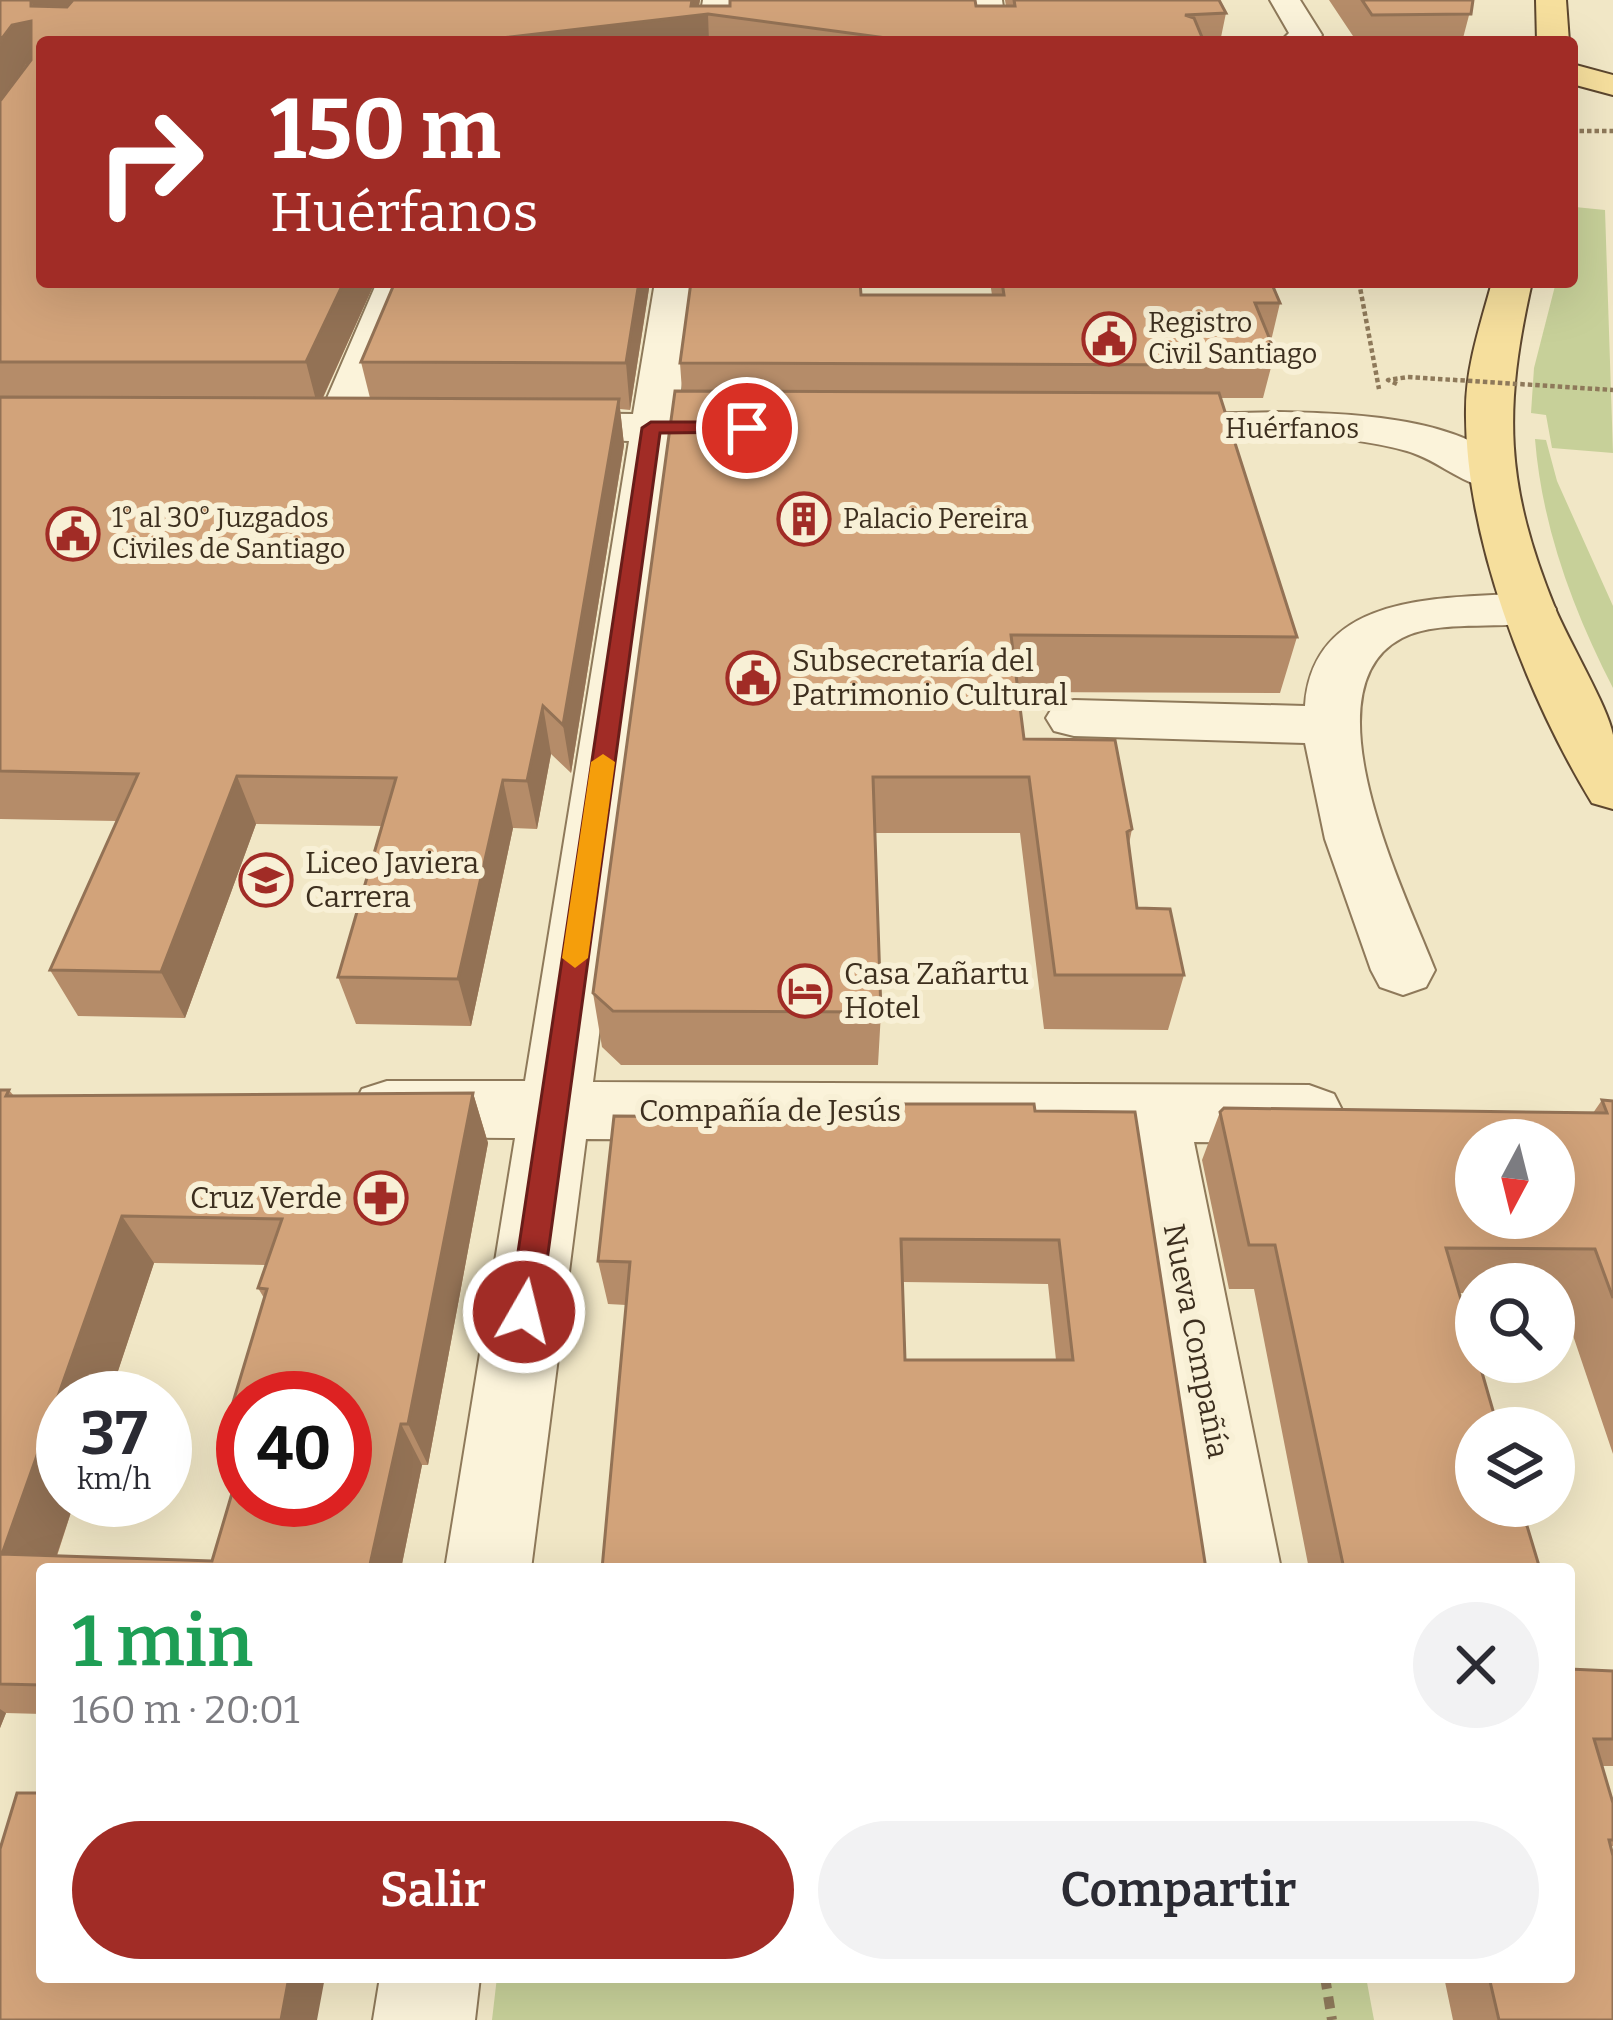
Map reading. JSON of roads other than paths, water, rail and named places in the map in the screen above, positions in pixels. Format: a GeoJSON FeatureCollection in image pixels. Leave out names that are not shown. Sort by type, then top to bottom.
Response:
{"type":"FeatureCollection","features":[{"type":"Feature","properties":{"kind":"main road"},"geometry":{"type":"LineString","coordinates":[[1551,0],[1553,36]]}},
{"type":"Feature","properties":{"kind":"main road"},"geometry":{"type":"LineString","coordinates":[[1511,288],[1490,376],[1493,477],[1530,608],[1613,789]]}},
{"type":"Feature","properties":{"kind":"street"},"geometry":{"type":"LineString","coordinates":[[713,36],[718,0]]}},
{"type":"Feature","properties":{"kind":"street"},"geometry":{"type":"LineString","coordinates":[[1285,0],[1304,36]]}},
{"type":"Feature","properties":{"kind":"street"},"geometry":{"type":"LineString","coordinates":[[383,427],[315,426],[394,288]]}},
{"type":"Feature","properties":{"kind":"street"},"geometry":{"type":"LineString","coordinates":[[489,1563],[674,288]]}},
{"type":"Feature","properties":{"kind":"street"},"geometry":{"type":"LineString","coordinates":[[498,427],[796,428]]}},
{"type":"Feature","properties":{"kind":"street","name":"Huérfanos"},"geometry":{"type":"LineString","coordinates":[[1105,428],[1400,433],[1460,453],[1493,477]]}},
{"type":"Feature","properties":{"kind":"street"},"geometry":{"type":"LineString","coordinates":[[1403,970],[1334,773],[1330,725],[1337,677],[1355,642],[1385,626],[1530,608]]}},
{"type":"Feature","properties":{"kind":"street"},"geometry":{"type":"LineString","coordinates":[[1073,718],[1330,725]]}},
{"type":"Feature","properties":{"kind":"street","name":"Compañía de Jesús"},"geometry":{"type":"LineString","coordinates":[[335,1109],[1360,1114]]}},
{"type":"Feature","properties":{"kind":"street","name":"Nueva Compañía"},"geometry":{"type":"LineString","coordinates":[[1153,1113],[1237,1563]]}},
{"type":"Feature","properties":{"kind":"street"},"geometry":{"type":"LineString","coordinates":[[424,2020],[429,1983]]}},
{"type":"Feature","properties":{"kind":"place","name":"Registro Civil Santiago"},"geometry":{"type":"Point","coordinates":[1109,339]}},
{"type":"Feature","properties":{"kind":"place","name":"Palacio Pereira"},"geometry":{"type":"Point","coordinates":[804,519]}},
{"type":"Feature","properties":{"kind":"place","name":"1° al 30° Juzgados Civiles de Santiago"},"geometry":{"type":"Point","coordinates":[73,534]}},
{"type":"Feature","properties":{"kind":"place","name":"Subsecretaría del Patrimonio Cultural"},"geometry":{"type":"Point","coordinates":[753,678]}},
{"type":"Feature","properties":{"kind":"place","name":"Liceo Javiera Carrera"},"geometry":{"type":"Point","coordinates":[266,880]}},
{"type":"Feature","properties":{"kind":"place","name":"Casa Zañartu Hotel"},"geometry":{"type":"Point","coordinates":[805,991]}},
{"type":"Feature","properties":{"kind":"place","name":"Cruz Verde"},"geometry":{"type":"Point","coordinates":[381,1198]}}]}
